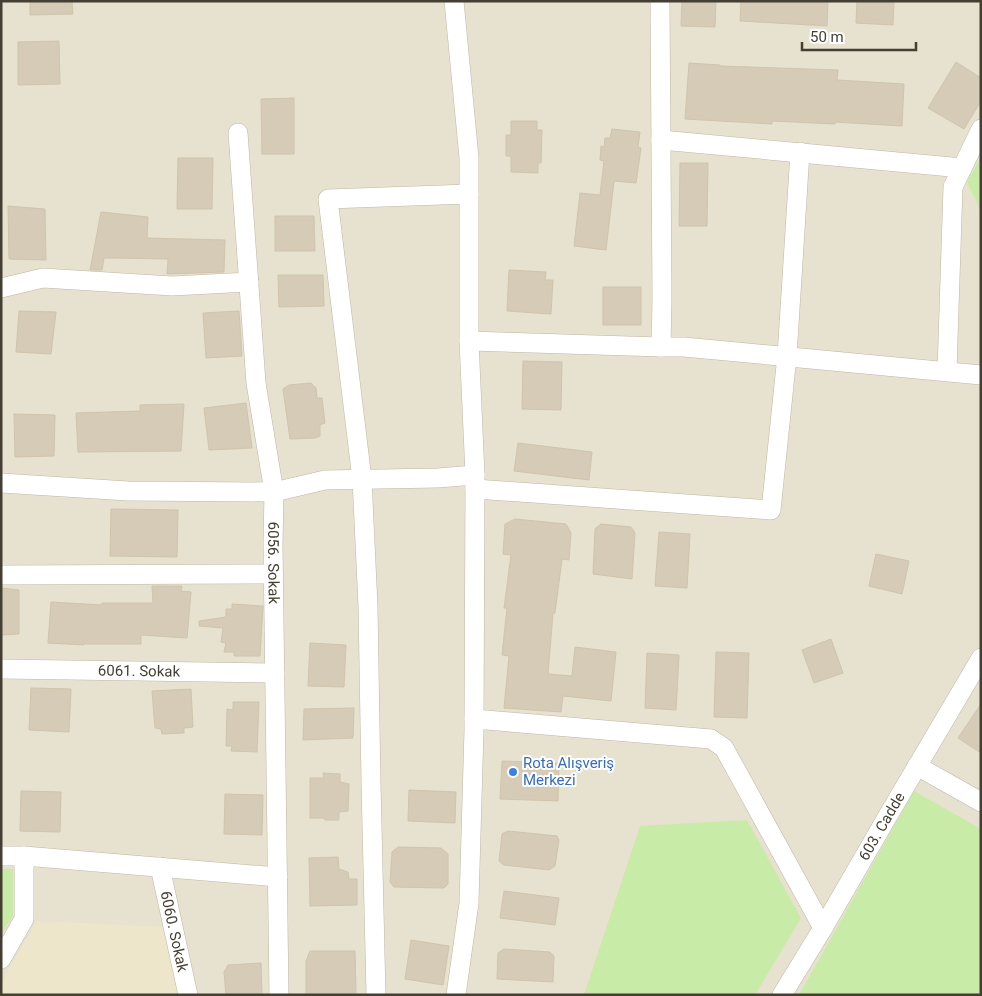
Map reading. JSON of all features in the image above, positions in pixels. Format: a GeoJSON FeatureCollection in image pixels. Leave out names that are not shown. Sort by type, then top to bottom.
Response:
{"type":"FeatureCollection","features":[{"type":"Feature","properties":{"kind":"street"},"geometry":{"type":"LineString","coordinates":[[454,1],[469,158],[469,341],[475,482],[474,719],[469,903],[456,995]]}},
{"type":"Feature","properties":{"kind":"street"},"geometry":{"type":"LineString","coordinates":[[660,1],[661,348]]}},
{"type":"Feature","properties":{"kind":"street"},"geometry":{"type":"LineString","coordinates":[[947,371],[954,187],[981,129]]}},
{"type":"Feature","properties":{"kind":"street","name":"6056. Sokak"},"geometry":{"type":"LineString","coordinates":[[238,133],[256,383],[274,492],[273,574],[279,995]]}},
{"type":"Feature","properties":{"kind":"street"},"geometry":{"type":"LineString","coordinates":[[661,140],[962,168]]}},
{"type":"Feature","properties":{"kind":"street"},"geometry":{"type":"LineString","coordinates":[[1,483],[128,491],[274,492],[325,480],[438,478],[772,510],[788,356],[800,152]]}},
{"type":"Feature","properties":{"kind":"street"},"geometry":{"type":"LineString","coordinates":[[376,995],[368,606],[362,479],[328,199],[469,194]]}},
{"type":"Feature","properties":{"kind":"street"},"geometry":{"type":"LineString","coordinates":[[1,288],[43,278],[172,286],[249,282]]}},
{"type":"Feature","properties":{"kind":"street"},"geometry":{"type":"LineString","coordinates":[[469,341],[661,348],[684,347],[981,374]]}},
{"type":"Feature","properties":{"kind":"street"},"geometry":{"type":"LineString","coordinates":[[1,575],[273,574]]}},
{"type":"Feature","properties":{"kind":"street","name":"603. Cadde"},"geometry":{"type":"LineString","coordinates":[[782,995],[981,658]]}},
{"type":"Feature","properties":{"kind":"street","name":"6061. Sokak"},"geometry":{"type":"LineString","coordinates":[[1,669],[275,673]]}},
{"type":"Feature","properties":{"kind":"street"},"geometry":{"type":"LineString","coordinates":[[474,719],[711,740],[724,748],[823,928]]}},
{"type":"Feature","properties":{"kind":"street"},"geometry":{"type":"LineString","coordinates":[[917,766],[981,802]]}},
{"type":"Feature","properties":{"kind":"street"},"geometry":{"type":"LineString","coordinates":[[1,856],[24,856],[278,877]]}},
{"type":"Feature","properties":{"kind":"street"},"geometry":{"type":"LineString","coordinates":[[1,959],[24,920],[24,856]]}},
{"type":"Feature","properties":{"kind":"street","name":"6060. Sokak"},"geometry":{"type":"LineString","coordinates":[[160,867],[188,995]]}},
{"type":"Feature","properties":{"kind":"shaded area"},"geometry":{"type":"Polygon","coordinates":[[[1,1],[981,1],[981,995],[1,995],[1,1]]]}},
{"type":"Feature","properties":{"kind":"shaded area"},"geometry":{"type":"Polygon","coordinates":[[[37,921],[166,927],[179,995],[1,995],[1,982],[37,921]]]}},
{"type":"Feature","properties":{"kind":"green space"},"geometry":{"type":"Polygon","coordinates":[[[981,157],[981,211],[967,182],[981,157]]]}},
{"type":"Feature","properties":{"kind":"green space"},"geometry":{"type":"Polygon","coordinates":[[[914,791],[981,829],[981,995],[799,995],[914,791]]]}},
{"type":"Feature","properties":{"kind":"green space"},"geometry":{"type":"Polygon","coordinates":[[[747,820],[801,918],[755,995],[584,995],[640,826],[747,820]]]}},
{"type":"Feature","properties":{"kind":"green space"},"geometry":{"type":"Polygon","coordinates":[[[1,869],[13,869],[13,916],[1,934],[1,869]]]}},
{"type":"Feature","properties":{"kind":"building"},"geometry":{"type":"Polygon","coordinates":[[[30,1],[72,1],[73,14],[30,15],[30,1]]]}},
{"type":"Feature","properties":{"kind":"building"},"geometry":{"type":"Polygon","coordinates":[[[682,1],[716,1],[715,27],[681,26],[682,1]]]}},
{"type":"Feature","properties":{"kind":"building"},"geometry":{"type":"Polygon","coordinates":[[[741,1],[828,1],[827,26],[740,21],[741,1]]]}},
{"type":"Feature","properties":{"kind":"building"},"geometry":{"type":"Polygon","coordinates":[[[857,1],[894,1],[893,25],[856,23],[857,1]]]}},
{"type":"Feature","properties":{"kind":"building"},"geometry":{"type":"Polygon","coordinates":[[[59,41],[60,84],[18,85],[18,42],[59,41]]]}},
{"type":"Feature","properties":{"kind":"building"},"geometry":{"type":"Polygon","coordinates":[[[956,62],[981,78],[981,101],[964,129],[928,108],[956,62]]]}},
{"type":"Feature","properties":{"kind":"building"},"geometry":{"type":"Polygon","coordinates":[[[689,63],[720,66],[838,70],[837,80],[904,84],[902,126],[772,121],[772,124],[685,119],[689,63]]]}},
{"type":"Feature","properties":{"kind":"building"},"geometry":{"type":"Polygon","coordinates":[[[294,98],[294,154],[262,154],[261,99],[294,98]]]}},
{"type":"Feature","properties":{"kind":"building"},"geometry":{"type":"Polygon","coordinates":[[[511,121],[537,121],[537,130],[542,130],[541,163],[538,163],[538,173],[511,172],[511,156],[506,156],[506,135],[511,135],[511,121]]]}},
{"type":"Feature","properties":{"kind":"building"},"geometry":{"type":"Polygon","coordinates":[[[612,129],[640,132],[638,147],[641,148],[636,183],[614,181],[606,250],[574,246],[580,193],[600,195],[604,161],[600,160],[601,146],[604,147],[605,138],[610,138],[612,129]]]}},
{"type":"Feature","properties":{"kind":"building"},"geometry":{"type":"Polygon","coordinates":[[[178,158],[213,158],[212,209],[177,209],[178,158]]]}},
{"type":"Feature","properties":{"kind":"building"},"geometry":{"type":"Polygon","coordinates":[[[680,163],[708,163],[707,226],[679,226],[680,163]]]}},
{"type":"Feature","properties":{"kind":"building"},"geometry":{"type":"Polygon","coordinates":[[[8,206],[45,209],[46,260],[9,259],[8,206]]]}},
{"type":"Feature","properties":{"kind":"building"},"geometry":{"type":"Polygon","coordinates":[[[101,212],[148,217],[147,238],[225,240],[224,272],[167,274],[168,259],[115,258],[104,258],[102,270],[90,270],[101,212]]]}},
{"type":"Feature","properties":{"kind":"building"},"geometry":{"type":"Polygon","coordinates":[[[275,216],[314,216],[315,251],[275,251],[275,216]]]}},
{"type":"Feature","properties":{"kind":"building"},"geometry":{"type":"Polygon","coordinates":[[[509,270],[546,272],[545,280],[553,280],[551,314],[507,311],[509,270]]]}},
{"type":"Feature","properties":{"kind":"building"},"geometry":{"type":"Polygon","coordinates":[[[278,275],[323,275],[324,306],[279,307],[278,275]]]}},
{"type":"Feature","properties":{"kind":"building"},"geometry":{"type":"Polygon","coordinates":[[[603,287],[641,287],[641,325],[603,325],[603,287]]]}},
{"type":"Feature","properties":{"kind":"building"},"geometry":{"type":"Polygon","coordinates":[[[19,311],[56,312],[51,354],[16,352],[19,311]]]}},
{"type":"Feature","properties":{"kind":"building"},"geometry":{"type":"Polygon","coordinates":[[[239,311],[242,356],[206,358],[203,313],[239,311]]]}},
{"type":"Feature","properties":{"kind":"building"},"geometry":{"type":"Polygon","coordinates":[[[523,361],[562,362],[561,410],[522,409],[523,361]]]}},
{"type":"Feature","properties":{"kind":"building"},"geometry":{"type":"Polygon","coordinates":[[[311,383],[316,388],[317,398],[322,398],[325,423],[320,425],[320,436],[290,439],[283,389],[289,385],[311,383]]]}},
{"type":"Feature","properties":{"kind":"building"},"geometry":{"type":"Polygon","coordinates":[[[246,403],[252,448],[209,450],[204,408],[246,403]]]}},
{"type":"Feature","properties":{"kind":"building"},"geometry":{"type":"Polygon","coordinates":[[[184,404],[181,451],[78,452],[76,413],[140,411],[140,405],[184,404]]]}},
{"type":"Feature","properties":{"kind":"building"},"geometry":{"type":"Polygon","coordinates":[[[14,414],[55,415],[54,456],[15,457],[14,414]]]}},
{"type":"Feature","properties":{"kind":"building"},"geometry":{"type":"Polygon","coordinates":[[[518,443],[592,452],[589,480],[514,471],[518,443]]]}},
{"type":"Feature","properties":{"kind":"building"},"geometry":{"type":"Polygon","coordinates":[[[111,509],[178,510],[177,557],[110,556],[111,509]]]}},
{"type":"Feature","properties":{"kind":"building"},"geometry":{"type":"Polygon","coordinates":[[[515,519],[566,524],[571,533],[569,560],[562,559],[555,613],[553,613],[548,674],[572,676],[575,647],[616,652],[611,701],[563,696],[561,712],[504,708],[509,656],[502,655],[507,608],[504,608],[511,555],[503,554],[505,524],[515,519]]]}},
{"type":"Feature","properties":{"kind":"building"},"geometry":{"type":"Polygon","coordinates":[[[601,524],[631,527],[635,533],[632,579],[593,574],[595,529],[601,524]]]}},
{"type":"Feature","properties":{"kind":"building"},"geometry":{"type":"Polygon","coordinates":[[[659,532],[690,534],[687,588],[655,586],[659,532]]]}},
{"type":"Feature","properties":{"kind":"building"},"geometry":{"type":"Polygon","coordinates":[[[876,554],[909,561],[902,594],[869,586],[876,554]]]}},
{"type":"Feature","properties":{"kind":"building"},"geometry":{"type":"Polygon","coordinates":[[[152,586],[182,586],[181,591],[191,592],[187,638],[141,635],[141,644],[84,645],[48,643],[51,602],[102,605],[102,603],[153,603],[152,586]]]}},
{"type":"Feature","properties":{"kind":"building"},"geometry":{"type":"Polygon","coordinates":[[[1,588],[19,590],[19,634],[1,635],[1,588]]]}},
{"type":"Feature","properties":{"kind":"building"},"geometry":{"type":"Polygon","coordinates":[[[232,604],[263,606],[260,656],[234,656],[234,652],[224,652],[226,643],[221,642],[223,628],[199,626],[199,621],[226,617],[226,609],[232,609],[232,604]]]}},
{"type":"Feature","properties":{"kind":"building"},"geometry":{"type":"Polygon","coordinates":[[[831,639],[843,673],[814,683],[802,650],[831,639]]]}},
{"type":"Feature","properties":{"kind":"building"},"geometry":{"type":"Polygon","coordinates":[[[310,643],[346,645],[344,687],[308,686],[310,643]]]}},
{"type":"Feature","properties":{"kind":"building"},"geometry":{"type":"Polygon","coordinates":[[[716,652],[749,653],[747,718],[714,717],[716,652]]]}},
{"type":"Feature","properties":{"kind":"building"},"geometry":{"type":"Polygon","coordinates":[[[647,653],[679,655],[676,710],[645,708],[647,653]]]}},
{"type":"Feature","properties":{"kind":"building"},"geometry":{"type":"Polygon","coordinates":[[[31,688],[71,689],[69,732],[29,730],[31,688]]]}},
{"type":"Feature","properties":{"kind":"building"},"geometry":{"type":"Polygon","coordinates":[[[191,689],[193,727],[184,728],[184,733],[162,734],[161,729],[155,728],[152,691],[191,689]]]}},
{"type":"Feature","properties":{"kind":"building"},"geometry":{"type":"Polygon","coordinates":[[[233,702],[259,702],[257,752],[231,751],[232,746],[226,746],[227,709],[233,710],[233,702]]]}},
{"type":"Feature","properties":{"kind":"building"},"geometry":{"type":"Polygon","coordinates":[[[981,704],[981,753],[958,738],[981,704]]]}},
{"type":"Feature","properties":{"kind":"building"},"geometry":{"type":"Polygon","coordinates":[[[354,708],[353,738],[303,740],[304,709],[354,708]]]}},
{"type":"Feature","properties":{"kind":"building"},"geometry":{"type":"Polygon","coordinates":[[[502,761],[559,763],[558,801],[500,799],[502,761]]]}},
{"type":"Feature","properties":{"kind":"building"},"geometry":{"type":"Polygon","coordinates":[[[323,773],[340,774],[340,782],[349,784],[348,811],[339,812],[339,820],[310,818],[310,778],[324,778],[323,773]]]}},
{"type":"Feature","properties":{"kind":"building"},"geometry":{"type":"Polygon","coordinates":[[[409,790],[456,792],[455,823],[408,821],[409,790]]]}},
{"type":"Feature","properties":{"kind":"building"},"geometry":{"type":"Polygon","coordinates":[[[21,791],[61,792],[60,832],[20,831],[21,791]]]}},
{"type":"Feature","properties":{"kind":"building"},"geometry":{"type":"Polygon","coordinates":[[[225,794],[263,795],[262,835],[224,834],[225,794]]]}},
{"type":"Feature","properties":{"kind":"building"},"geometry":{"type":"Polygon","coordinates":[[[508,831],[557,836],[559,840],[555,866],[549,870],[504,865],[499,861],[502,834],[508,831]]]}},
{"type":"Feature","properties":{"kind":"building"},"geometry":{"type":"Polygon","coordinates":[[[398,847],[441,848],[448,854],[448,884],[444,888],[394,887],[390,882],[392,852],[398,847]]]}},
{"type":"Feature","properties":{"kind":"building"},"geometry":{"type":"Polygon","coordinates":[[[338,857],[339,869],[348,872],[349,879],[357,879],[357,905],[310,906],[309,858],[338,857]]]}},
{"type":"Feature","properties":{"kind":"building"},"geometry":{"type":"Polygon","coordinates":[[[504,891],[559,898],[555,925],[500,918],[504,891]]]}},
{"type":"Feature","properties":{"kind":"building"},"geometry":{"type":"Polygon","coordinates":[[[411,940],[449,946],[443,985],[405,979],[411,940]]]}},
{"type":"Feature","properties":{"kind":"building"},"geometry":{"type":"Polygon","coordinates":[[[504,949],[550,952],[554,956],[553,982],[497,979],[498,953],[504,949]]]}},
{"type":"Feature","properties":{"kind":"building"},"geometry":{"type":"Polygon","coordinates":[[[310,951],[355,951],[356,995],[306,995],[306,961],[310,951]]]}},
{"type":"Feature","properties":{"kind":"building"},"geometry":{"type":"Polygon","coordinates":[[[261,963],[262,995],[226,995],[224,972],[228,965],[261,963]]]}},
{"type":"Feature","properties":{"kind":"place","name":"Rota Alışveriş Merkezi"},"geometry":{"type":"Point","coordinates":[513,772]}}]}
